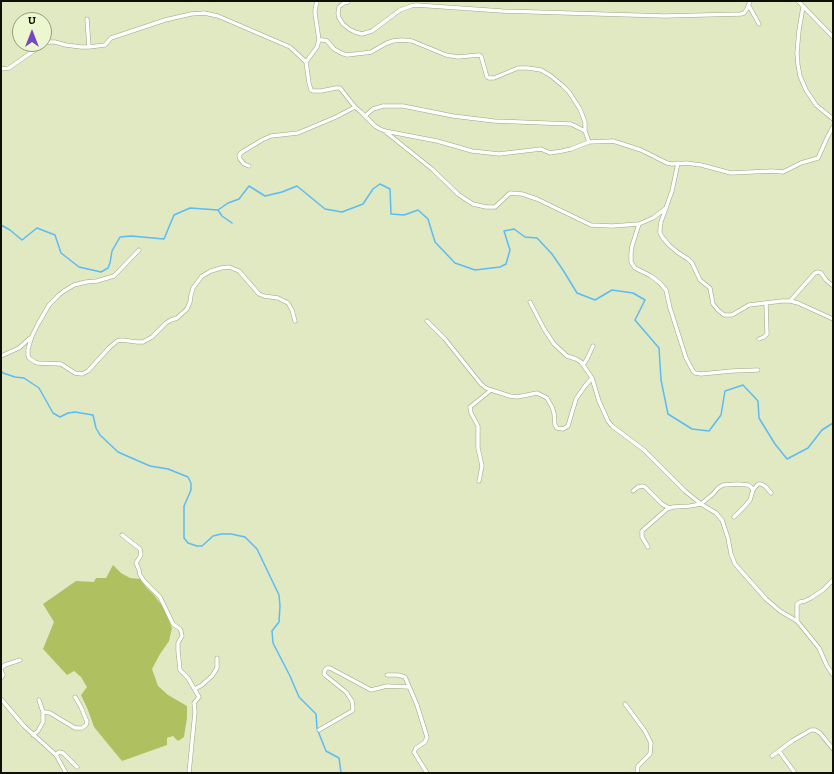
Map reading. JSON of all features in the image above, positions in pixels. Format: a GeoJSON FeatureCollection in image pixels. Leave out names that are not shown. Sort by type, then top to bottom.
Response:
{"type":"FeatureCollection","features":[{"type":"Feature","properties":{"kind":"street"},"geometry":{"type":"LineString","coordinates":[[306,62],[317,47],[319,40],[314,10],[317,1]]}},
{"type":"Feature","properties":{"kind":"street"},"geometry":{"type":"LineString","coordinates":[[348,2],[342,4],[340,7],[338,13],[339,18],[347,28],[362,34],[372,31],[400,10],[416,5],[502,11],[665,16],[741,14],[745,12],[750,1]]}},
{"type":"Feature","properties":{"kind":"street"},"geometry":{"type":"LineString","coordinates":[[798,1],[833,37]]}},
{"type":"Feature","properties":{"kind":"street"},"geometry":{"type":"LineString","coordinates":[[748,6],[759,24]]}},
{"type":"Feature","properties":{"kind":"street"},"geometry":{"type":"LineString","coordinates":[[804,7],[799,30],[797,53],[800,76],[806,90],[818,108],[833,119]]}},
{"type":"Feature","properties":{"kind":"street"},"geometry":{"type":"LineString","coordinates":[[1,70],[9,68],[46,43],[55,42],[66,45],[89,47],[105,45],[111,38],[170,18],[204,13],[218,16],[290,47],[306,62],[311,90],[321,91],[340,88],[355,107],[376,127],[385,131],[437,141],[468,150],[493,154],[507,154],[540,149],[550,153],[571,149],[589,142],[611,140],[641,150],[663,162],[672,164],[686,163],[701,165],[731,173],[785,172],[801,163],[818,158],[833,127]]}},
{"type":"Feature","properties":{"kind":"street"},"geometry":{"type":"LineString","coordinates":[[87,19],[89,47]]}},
{"type":"Feature","properties":{"kind":"street"},"geometry":{"type":"LineString","coordinates":[[319,40],[327,41],[334,49],[347,55],[364,54],[393,41],[402,40],[412,41],[446,55],[458,57],[480,55],[487,77],[489,78],[494,78],[520,67],[541,70],[558,82],[568,92],[580,109],[584,116],[585,131],[589,142]]}},
{"type":"Feature","properties":{"kind":"street"},"geometry":{"type":"LineString","coordinates":[[365,116],[371,110],[388,105],[494,121],[571,124],[585,131]]}},
{"type":"Feature","properties":{"kind":"street"},"geometry":{"type":"LineString","coordinates":[[249,166],[244,164],[239,155],[262,140],[271,136],[298,133],[336,117],[355,107]]}},
{"type":"Feature","properties":{"kind":"street"},"geometry":{"type":"LineString","coordinates":[[385,131],[432,169],[459,195],[473,204],[486,207],[495,207],[510,194],[516,194],[537,199],[591,226],[639,224],[653,218],[666,208]]}},
{"type":"Feature","properties":{"kind":"street"},"geometry":{"type":"LineString","coordinates":[[678,163],[674,184],[660,227],[660,233],[672,248],[692,263],[700,280],[710,288],[713,304],[718,310],[724,315],[732,315],[749,305],[790,301],[798,303],[833,319]]}},
{"type":"Feature","properties":{"kind":"street"},"geometry":{"type":"LineString","coordinates":[[639,224],[632,246],[631,262],[635,268],[660,282],[666,290],[670,308],[686,358],[693,371],[701,374],[758,370]]}},
{"type":"Feature","properties":{"kind":"street"},"geometry":{"type":"LineString","coordinates":[[139,250],[114,276],[74,285],[59,295],[49,305],[32,336],[27,352],[30,358],[38,363],[61,364],[75,373],[82,374],[88,371],[109,348],[117,342],[122,340],[143,342],[152,337],[166,323],[177,318],[186,309],[190,302],[193,288],[198,280],[211,270],[221,268],[229,267],[239,271],[259,294],[288,302],[295,320]]}},
{"type":"Feature","properties":{"kind":"street"},"geometry":{"type":"LineString","coordinates":[[790,301],[815,273],[821,273],[832,285]]}},
{"type":"Feature","properties":{"kind":"street"},"geometry":{"type":"LineString","coordinates":[[530,302],[544,329],[554,344],[567,356],[576,359],[583,365],[592,378],[599,401],[609,424],[644,450],[685,491],[701,504],[716,513],[722,520],[731,554],[740,571],[766,599],[780,611],[797,621],[819,648],[833,675]]}},
{"type":"Feature","properties":{"kind":"street"},"geometry":{"type":"LineString","coordinates":[[759,339],[767,334],[766,303]]}},
{"type":"Feature","properties":{"kind":"street"},"geometry":{"type":"LineString","coordinates":[[426,321],[449,344],[481,384],[491,390],[505,395],[516,397],[536,393],[548,400],[554,413],[555,426],[558,428],[563,429],[568,427],[576,399],[592,378]]}},
{"type":"Feature","properties":{"kind":"street"},"geometry":{"type":"LineString","coordinates":[[1,356],[19,348],[32,336]]}},
{"type":"Feature","properties":{"kind":"street"},"geometry":{"type":"LineString","coordinates":[[583,365],[593,346]]}},
{"type":"Feature","properties":{"kind":"street"},"geometry":{"type":"LineString","coordinates":[[479,481],[482,466],[478,448],[478,426],[471,414],[470,407],[491,390]]}},
{"type":"Feature","properties":{"kind":"street"},"geometry":{"type":"LineString","coordinates":[[648,547],[642,537],[642,531],[669,508],[701,504],[718,488],[724,485],[745,484],[750,486],[753,490]]}},
{"type":"Feature","properties":{"kind":"street"},"geometry":{"type":"LineString","coordinates":[[734,517],[750,500],[753,490],[758,484],[765,486],[771,493]]}},
{"type":"Feature","properties":{"kind":"street"},"geometry":{"type":"LineString","coordinates":[[633,491],[638,486],[643,486],[662,504],[669,508]]}},
{"type":"Feature","properties":{"kind":"street"},"geometry":{"type":"LineString","coordinates":[[122,535],[140,550],[141,555],[136,563],[140,575],[160,597],[174,624],[181,631],[182,636],[178,643],[180,670],[188,678],[199,696],[194,703],[195,712],[189,773]]}},
{"type":"Feature","properties":{"kind":"street"},"geometry":{"type":"LineString","coordinates":[[797,621],[797,604],[823,590],[833,580]]}},
{"type":"Feature","properties":{"kind":"street"},"geometry":{"type":"LineString","coordinates":[[195,689],[212,676],[217,668],[217,658]]}},
{"type":"Feature","properties":{"kind":"street"},"geometry":{"type":"LineString","coordinates":[[1,678],[3,675],[1,669],[6,665],[20,660]]}},
{"type":"Feature","properties":{"kind":"street"},"geometry":{"type":"LineString","coordinates":[[319,730],[352,711],[353,708],[352,701],[346,692],[324,674],[327,668],[330,668],[371,690],[387,686],[409,687]]}},
{"type":"Feature","properties":{"kind":"street"},"geometry":{"type":"LineString","coordinates":[[387,675],[398,674],[406,678],[420,711],[427,738],[425,742],[416,748],[414,752],[426,773]]}},
{"type":"Feature","properties":{"kind":"street"},"geometry":{"type":"LineString","coordinates":[[43,712],[50,713],[75,728],[82,728],[87,722],[75,697]]}},
{"type":"Feature","properties":{"kind":"street"},"geometry":{"type":"LineString","coordinates":[[1,700],[24,726],[56,755],[66,773]]}},
{"type":"Feature","properties":{"kind":"street"},"geometry":{"type":"LineString","coordinates":[[33,735],[38,731],[42,723],[43,712],[39,700]]}},
{"type":"Feature","properties":{"kind":"street"},"geometry":{"type":"LineString","coordinates":[[625,704],[645,731],[651,743],[650,754],[638,766],[637,773]]}},
{"type":"Feature","properties":{"kind":"street"},"geometry":{"type":"LineString","coordinates":[[772,756],[807,731],[814,730],[820,732],[833,750]]}},
{"type":"Feature","properties":{"kind":"street"},"geometry":{"type":"LineString","coordinates":[[779,751],[795,773]]}},
{"type":"Feature","properties":{"kind":"street"},"geometry":{"type":"LineString","coordinates":[[56,755],[58,752],[63,753],[77,767]]}},
{"type":"Feature","properties":{"kind":"green space"},"geometry":{"type":"Polygon","coordinates":[[[113,565],[121,573],[130,578],[140,579],[163,607],[172,628],[169,641],[152,669],[158,686],[168,695],[187,706],[184,737],[178,741],[173,736],[167,738],[167,745],[122,761],[94,727],[81,695],[87,687],[81,677],[74,671],[67,675],[43,649],[54,622],[43,604],[76,581],[94,582],[96,578],[106,578],[113,565]]]}},
{"type":"Feature","properties":{"kind":"waterway"},"geometry":{"type":"LineString","coordinates":[[218,210],[228,203],[239,199],[249,186],[265,196],[282,192],[297,186],[325,209],[342,212],[363,204],[373,189],[380,184],[390,189],[391,214],[404,215],[418,210],[428,219],[435,242],[455,263],[475,270],[500,267],[506,264],[510,250],[504,231],[514,229],[525,237],[537,238],[552,254],[577,293],[595,300],[612,290],[633,293],[645,300],[635,320],[659,348],[661,380],[668,414],[692,429],[709,431],[721,415],[725,391],[743,385],[758,401],[759,418],[775,444],[787,459],[808,448],[822,430],[833,423]]}},
{"type":"Feature","properties":{"kind":"waterway"},"geometry":{"type":"LineString","coordinates":[[1,225],[22,240],[37,228],[55,235],[61,253],[79,267],[101,272],[108,268],[112,251],[120,237],[131,236],[164,239],[174,215],[190,208],[218,210],[222,216],[232,223]]}},
{"type":"Feature","properties":{"kind":"waterway"},"geometry":{"type":"LineString","coordinates":[[1,371],[15,377],[24,378],[39,388],[53,413],[60,417],[68,413],[75,412],[93,415],[96,428],[100,435],[118,452],[150,466],[168,469],[188,477],[191,483],[191,490],[184,506],[184,538],[188,543],[202,546],[213,536],[231,534],[245,537],[257,549],[279,595],[279,622],[272,631],[273,643],[299,697],[316,714],[317,728],[326,751],[339,758],[341,773]]}}]}
